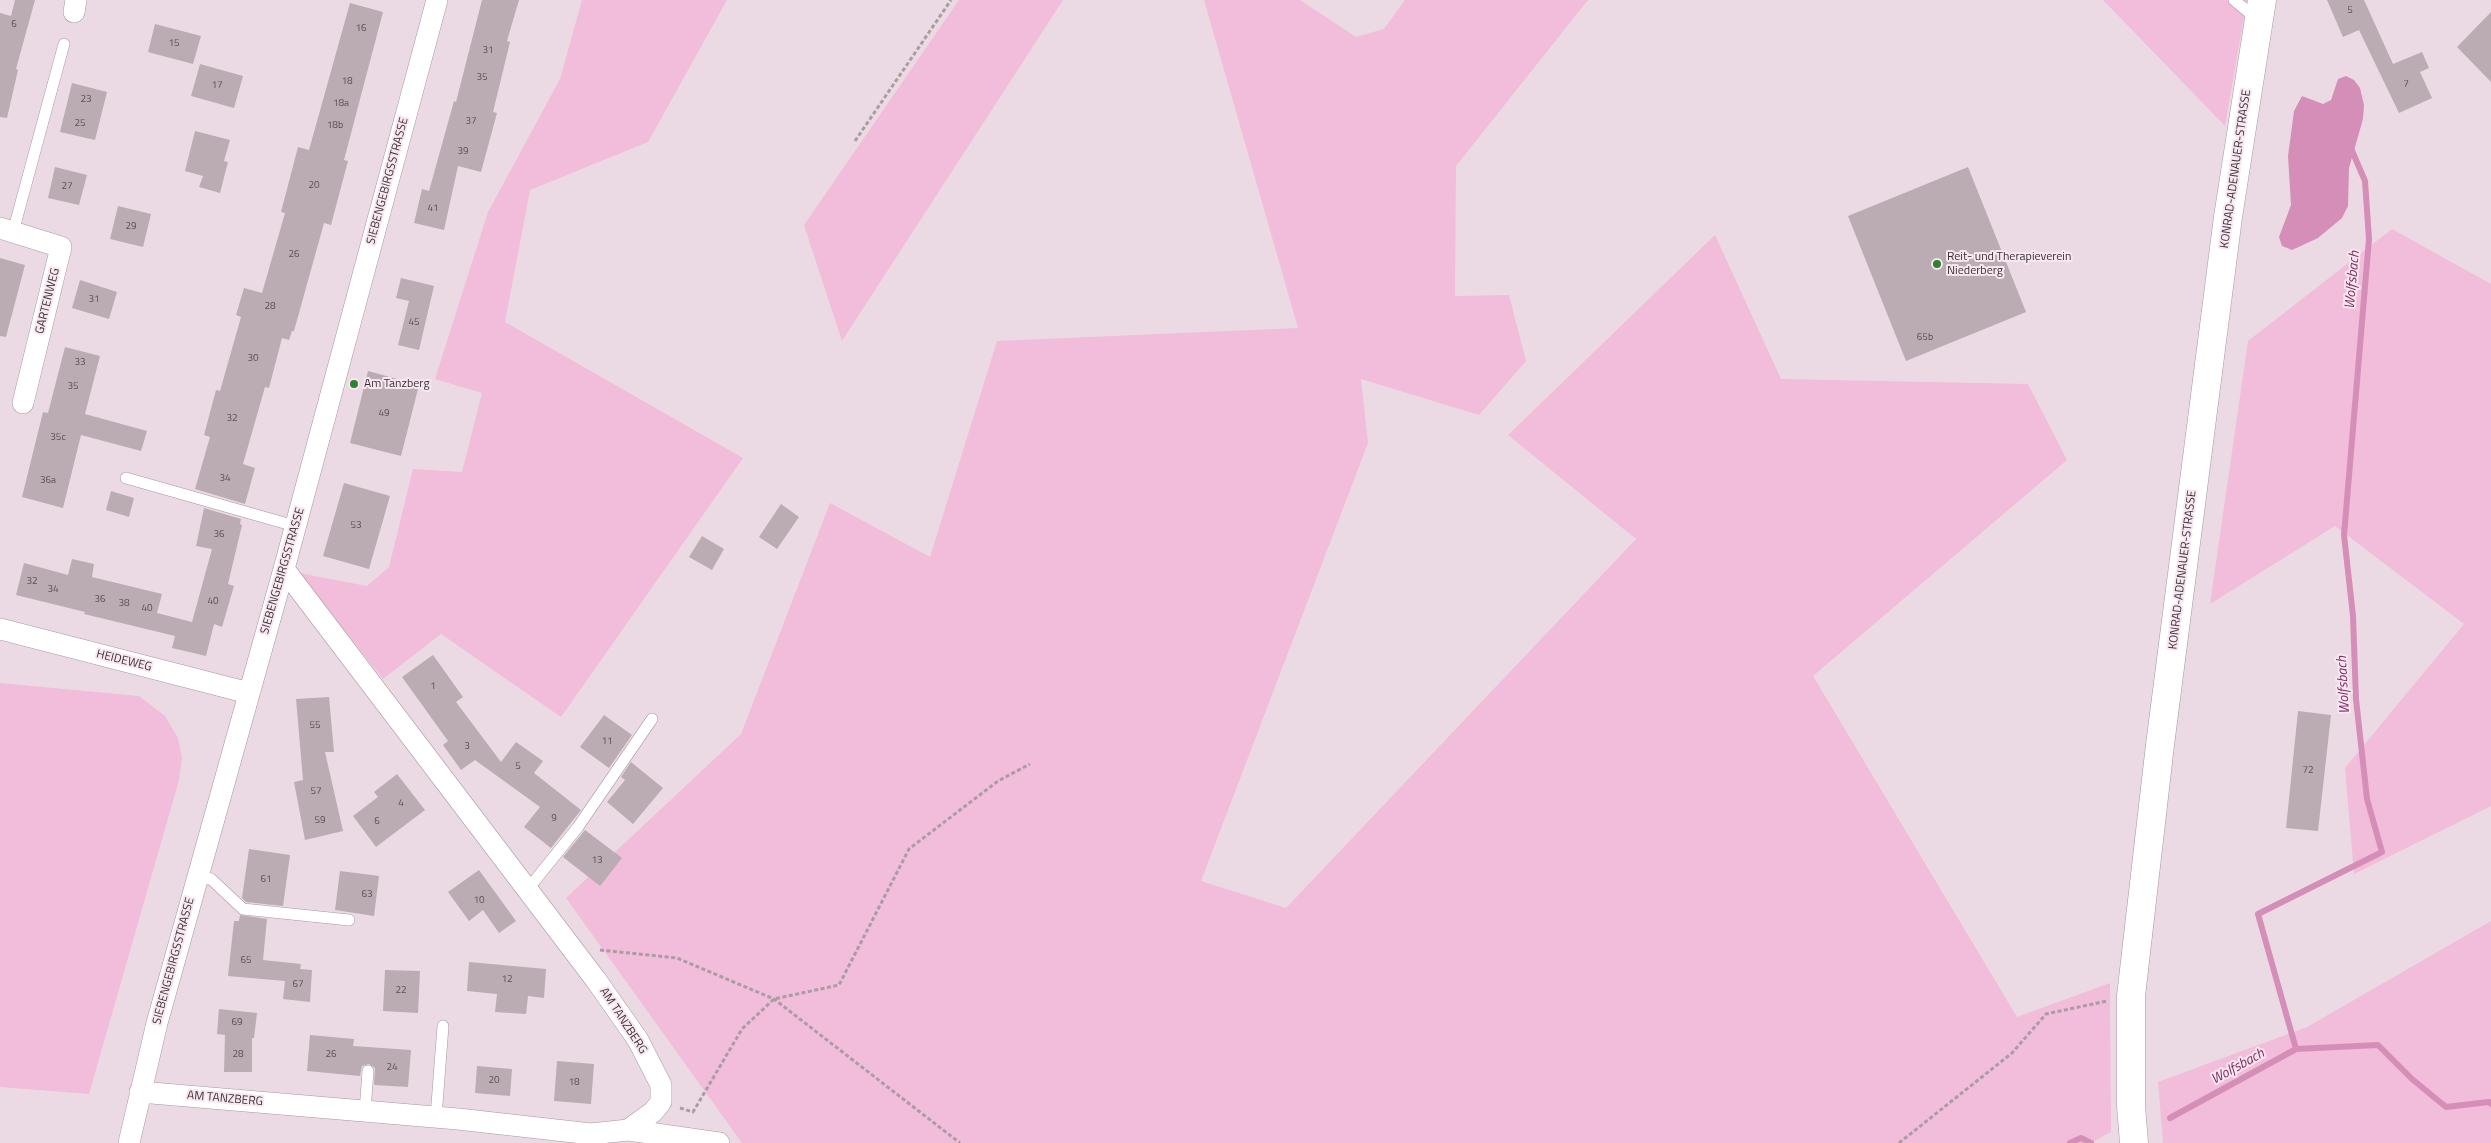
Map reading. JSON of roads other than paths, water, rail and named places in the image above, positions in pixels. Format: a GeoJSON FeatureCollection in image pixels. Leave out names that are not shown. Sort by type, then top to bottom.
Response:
{"type":"FeatureCollection","features":[{"type":"Feature","properties":{"kind":"street","name":"SIEBENGEBIRGSSTRASSE"},"geometry":{"type":"LineString","coordinates":[[129,1143],[140,1092],[197,876],[284,569],[437,0]]}},
{"type":"Feature","properties":{"kind":"street","name":"KONRAD-ADENAUER-STRASSE"},"geometry":{"type":"LineString","coordinates":[[2134,1143],[2131,1106],[2131,996],[2160,745],[2228,217],[2260,10]]}},
{"type":"Feature","properties":{"kind":"street","name":"GARTENWEG"},"geometry":{"type":"LineString","coordinates":[[7,230],[61,247],[22,403]]}},
{"type":"Feature","properties":{"kind":"street","name":"AM TANZBERG"},"geometry":{"type":"LineString","coordinates":[[140,1092],[436,1117],[591,1134],[628,1130],[653,1112],[661,1102],[661,1084],[638,1040],[528,889],[284,569]]}},
{"type":"Feature","properties":{"kind":"street","name":"HEIDEWEG"},"geometry":{"type":"LineString","coordinates":[[0,629],[248,692]]}},
{"type":"Feature","properties":{"kind":"street"},"geometry":{"type":"LineString","coordinates":[[628,1130],[719,1143]]}},
{"type":"Feature","properties":{"kind":"lane"},"geometry":{"type":"LineString","coordinates":[[2234,0],[2260,10]]}},
{"type":"Feature","properties":{"kind":"lane","name":"GARTENWEG"},"geometry":{"type":"LineString","coordinates":[[7,230],[64,44]]}},
{"type":"Feature","properties":{"kind":"lane"},"geometry":{"type":"LineString","coordinates":[[126,478],[295,526]]}},
{"type":"Feature","properties":{"kind":"lane"},"geometry":{"type":"LineString","coordinates":[[528,889],[578,827],[652,719]]}},
{"type":"Feature","properties":{"kind":"lane"},"geometry":{"type":"LineString","coordinates":[[197,876],[211,879],[243,909],[349,920]]}},
{"type":"Feature","properties":{"kind":"lane"},"geometry":{"type":"LineString","coordinates":[[436,1117],[443,1026]]}},
{"type":"Feature","properties":{"kind":"lane"},"geometry":{"type":"LineString","coordinates":[[365,1111],[368,1071]]}},
{"type":"Feature","properties":{"kind":"waterway","name":"Wolfsbach"},"geometry":{"type":"LineString","coordinates":[[2170,1118],[2296,1049],[2258,914],[2382,852],[2367,799],[2356,699],[2353,616],[2344,535],[2369,239],[2365,181],[2350,146]]}},
{"type":"Feature","properties":{"kind":"waterway"},"geometry":{"type":"LineString","coordinates":[[2296,1049],[2378,1045],[2412,1079],[2446,1107],[2489,1102],[2491,1104]]}},
{"type":"Feature","properties":{"kind":"waterway","name":"Wolfsbach"},"geometry":{"type":"LineString","coordinates":[[2070,1143],[2081,1138],[2091,1143]]}},
{"type":"Feature","properties":{"kind":"place","name":"Reit- und Therapieverein Niederberg"},"geometry":{"type":"Point","coordinates":[1937,264]}},
{"type":"Feature","properties":{"kind":"place","name":"Am Tanzberg"},"geometry":{"type":"Point","coordinates":[354,384]}}]}
